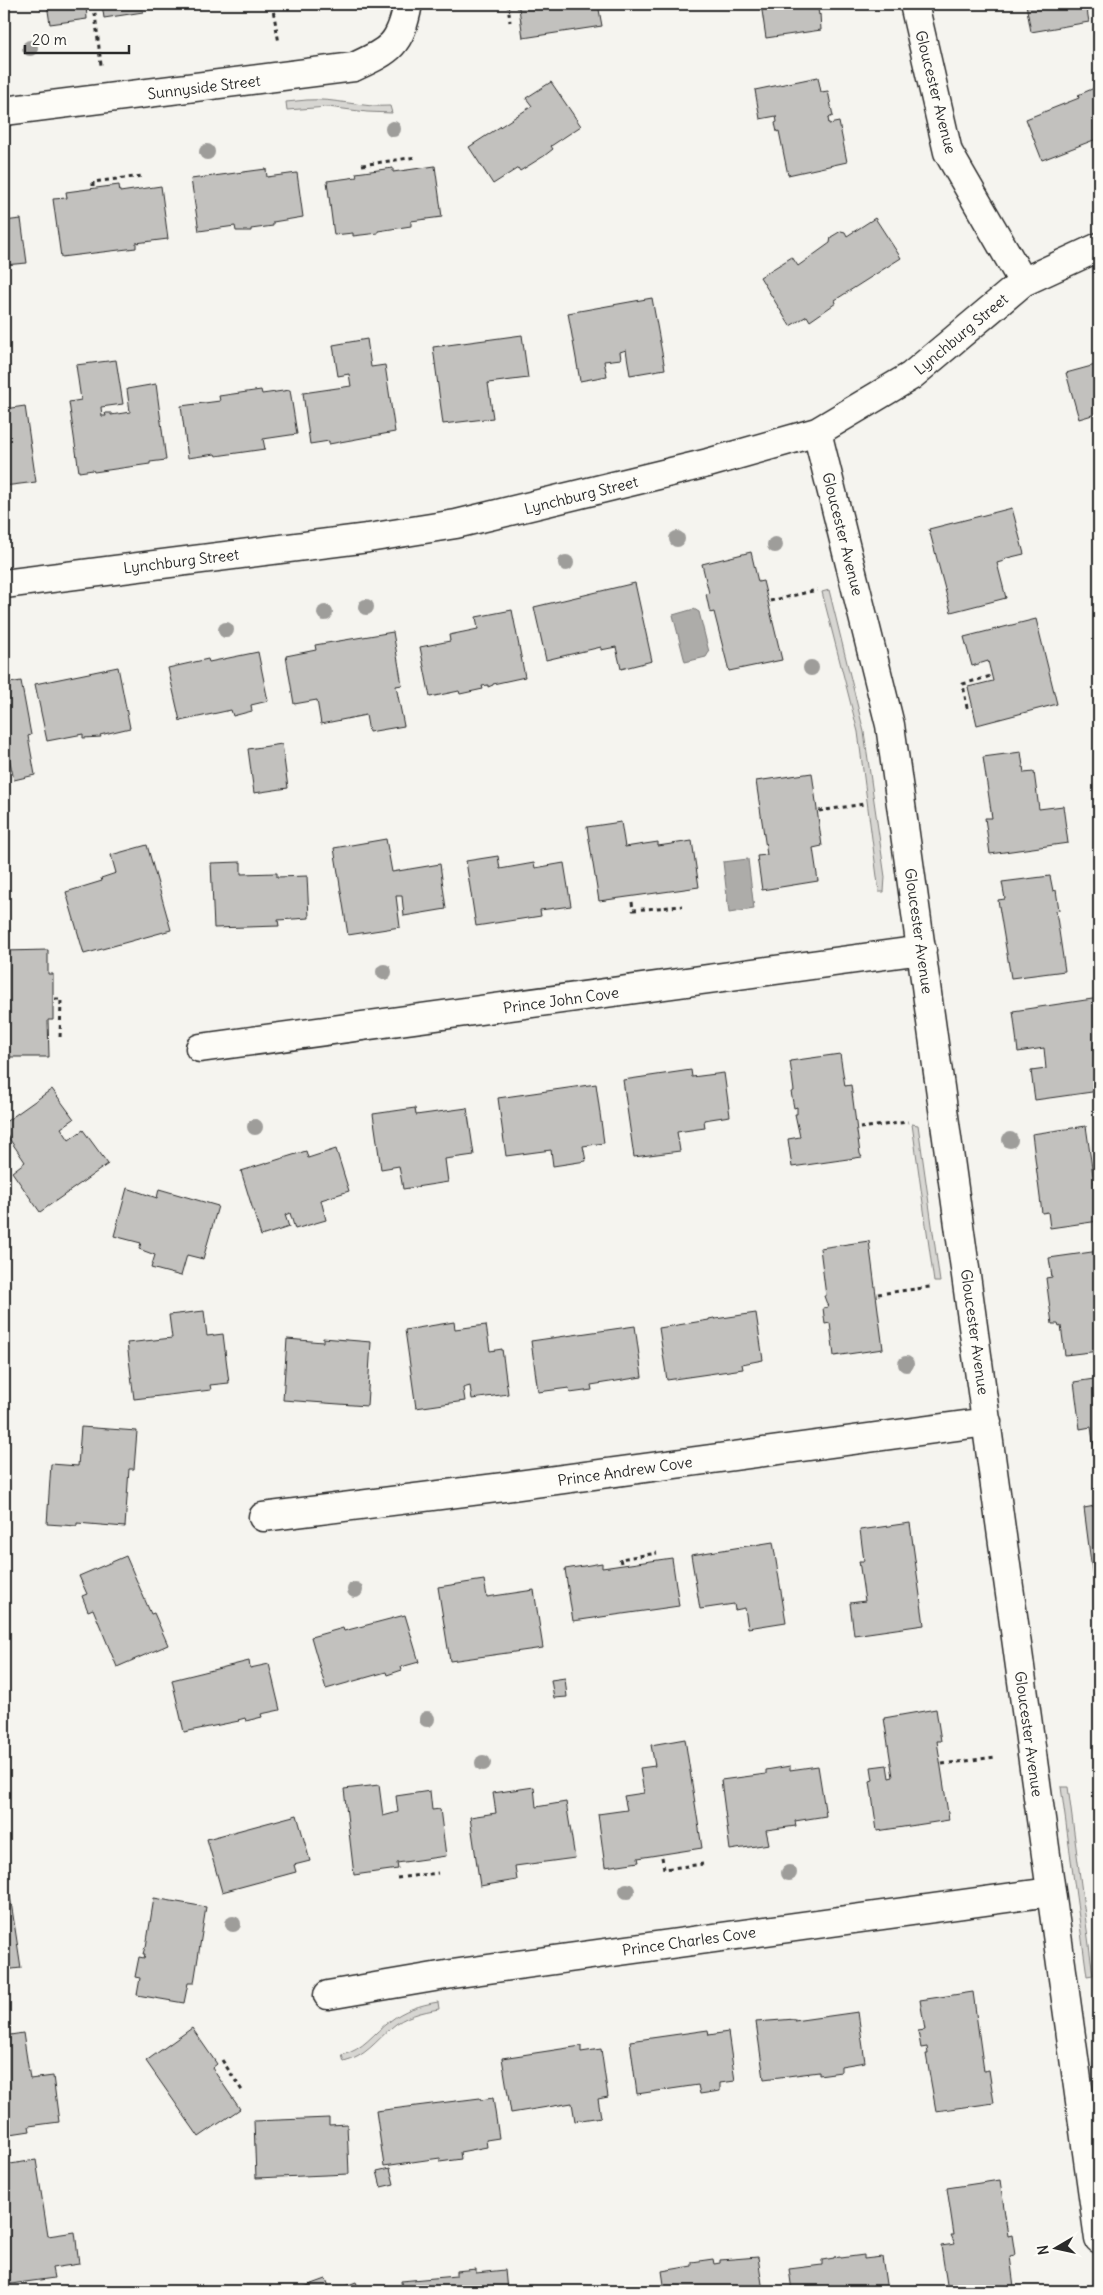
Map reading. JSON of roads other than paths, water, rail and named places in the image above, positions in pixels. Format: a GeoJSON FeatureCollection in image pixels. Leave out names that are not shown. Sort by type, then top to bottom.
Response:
{"type":"FeatureCollection","features":[{"type":"Feature","properties":{"kind":"street","name":"Sunnyside Street"},"geometry":{"type":"LineString","coordinates":[[4,111],[337,71],[354,67],[386,52],[395,40],[404,22],[408,4]]}},
{"type":"Feature","properties":{"kind":"street","name":"Gloucester Avenue"},"geometry":{"type":"LineString","coordinates":[[914,4],[948,152],[1023,282]]}},
{"type":"Feature","properties":{"kind":"street","name":"Lynchburg Street"},"geometry":{"type":"LineString","coordinates":[[4,584],[368,538],[456,524],[699,466],[817,432],[911,376],[1023,282],[1099,247]]}},
{"type":"Feature","properties":{"kind":"street","name":"Gloucester Avenue"},"geometry":{"type":"LineString","coordinates":[[817,432],[890,725],[1099,2239]]}},
{"type":"Feature","properties":{"kind":"street","name":"Prince John Cove"},"geometry":{"type":"LineString","coordinates":[[200,1048],[922,950]]}},
{"type":"Feature","properties":{"kind":"street","name":"Prince Andrew Cove"},"geometry":{"type":"LineString","coordinates":[[263,1517],[504,1487],[987,1422]]}},
{"type":"Feature","properties":{"kind":"street","name":"Prince Charles Cove"},"geometry":{"type":"LineString","coordinates":[[328,1995],[461,1973],[1050,1892]]}}]}
